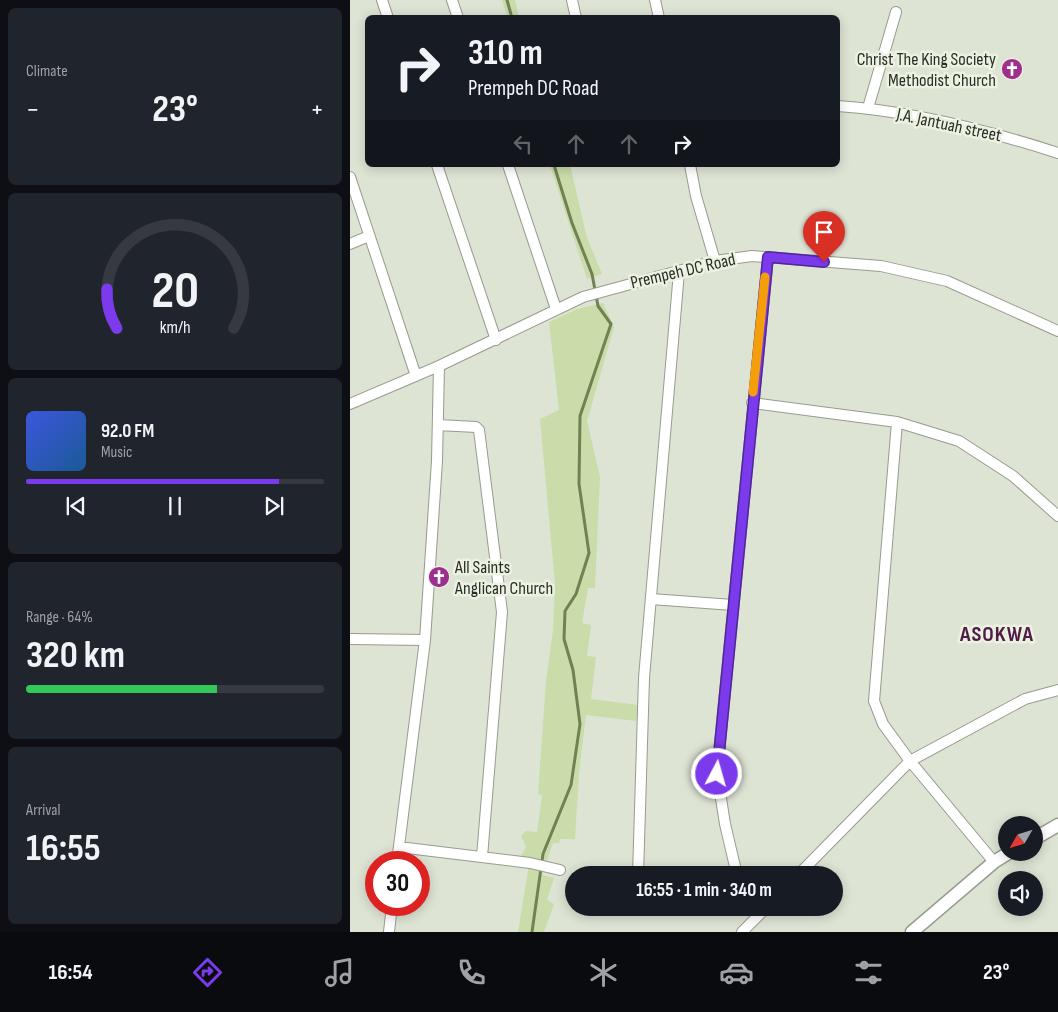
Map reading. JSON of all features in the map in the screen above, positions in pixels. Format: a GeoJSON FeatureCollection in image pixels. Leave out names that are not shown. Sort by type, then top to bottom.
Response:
{"type":"FeatureCollection","features":[{"type":"Feature","properties":{"kind":"street"},"geometry":{"type":"LineString","coordinates":[[382,0],[387,15]]}},
{"type":"Feature","properties":{"kind":"street"},"geometry":{"type":"LineString","coordinates":[[452,0],[457,15]]}},
{"type":"Feature","properties":{"kind":"street"},"geometry":{"type":"LineString","coordinates":[[572,0],[575,15]]}},
{"type":"Feature","properties":{"kind":"street"},"geometry":{"type":"LineString","coordinates":[[655,0],[658,15]]}},
{"type":"Feature","properties":{"kind":"street"},"geometry":{"type":"LineString","coordinates":[[868,108],[896,12]]}},
{"type":"Feature","properties":{"kind":"street","name":"J.A. Jantuah street"},"geometry":{"type":"LineString","coordinates":[[840,106],[868,108],[1014,139],[1058,153]]}},
{"type":"Feature","properties":{"kind":"street"},"geometry":{"type":"LineString","coordinates":[[438,167],[496,340]]}},
{"type":"Feature","properties":{"kind":"street"},"geometry":{"type":"LineString","coordinates":[[509,167],[556,309]]}},
{"type":"Feature","properties":{"kind":"street"},"geometry":{"type":"LineString","coordinates":[[690,167],[696,196],[715,261]]}},
{"type":"Feature","properties":{"kind":"street"},"geometry":{"type":"LineString","coordinates":[[350,177],[416,376]]}},
{"type":"Feature","properties":{"kind":"street"},"geometry":{"type":"LineString","coordinates":[[350,244],[369,236]]}},
{"type":"Feature","properties":{"kind":"street","name":"Prempeh DC Road"},"geometry":{"type":"LineString","coordinates":[[350,404],[496,340],[583,297],[715,261],[752,256],[881,266],[947,281],[1058,331]]}},
{"type":"Feature","properties":{"kind":"street"},"geometry":{"type":"LineString","coordinates":[[735,866],[725,824],[717,774],[752,403],[768,257]]}},
{"type":"Feature","properties":{"kind":"street"},"geometry":{"type":"LineString","coordinates":[[638,866],[644,678],[679,272]]}},
{"type":"Feature","properties":{"kind":"street"},"geometry":{"type":"LineString","coordinates":[[399,851],[425,640],[438,425],[439,366]]}},
{"type":"Feature","properties":{"kind":"street"},"geometry":{"type":"LineString","coordinates":[[752,403],[897,422],[959,442],[1013,476],[1058,516]]}},
{"type":"Feature","properties":{"kind":"street"},"geometry":{"type":"LineString","coordinates":[[897,422],[874,702],[883,724],[910,761],[994,862]]}},
{"type":"Feature","properties":{"kind":"street"},"geometry":{"type":"LineString","coordinates":[[438,425],[476,427],[479,430],[502,612],[482,857]]}},
{"type":"Feature","properties":{"kind":"street"},"geometry":{"type":"LineString","coordinates":[[651,599],[734,605]]}},
{"type":"Feature","properties":{"kind":"street"},"geometry":{"type":"LineString","coordinates":[[350,639],[425,640]]}},
{"type":"Feature","properties":{"kind":"street"},"geometry":{"type":"LineString","coordinates":[[807,866],[910,761],[1025,699],[1058,690]]}},
{"type":"Feature","properties":{"kind":"street"},"geometry":{"type":"LineString","coordinates":[[1043,834],[1058,825]]}},
{"type":"Feature","properties":{"kind":"street"},"geometry":{"type":"LineString","coordinates":[[400,847],[530,863],[560,870]]}},
{"type":"Feature","properties":{"kind":"street"},"geometry":{"type":"LineString","coordinates":[[912,932],[998,860]]}},
{"type":"Feature","properties":{"kind":"street"},"geometry":{"type":"LineString","coordinates":[[389,932],[391,916]]}},
{"type":"Feature","properties":{"kind":"street"},"geometry":{"type":"LineString","coordinates":[[742,932],[755,916]]}},
{"type":"Feature","properties":{"kind":"green space"},"geometry":{"type":"Polygon","coordinates":[[[502,0],[515,0],[519,15],[506,15],[502,0]]]}},
{"type":"Feature","properties":{"kind":"green space"},"geometry":{"type":"Polygon","coordinates":[[[551,167],[570,167],[587,238],[602,274],[587,279],[551,167]]]}},
{"type":"Feature","properties":{"kind":"green space"},"geometry":{"type":"Polygon","coordinates":[[[603,303],[614,327],[587,421],[600,477],[595,588],[588,588],[582,623],[591,625],[587,656],[596,657],[591,699],[638,705],[636,721],[586,715],[579,773],[575,839],[560,839],[559,843],[553,843],[542,875],[554,878],[547,900],[554,904],[544,932],[518,932],[530,859],[521,856],[526,847],[521,836],[526,831],[537,832],[542,795],[538,794],[546,682],[553,630],[555,584],[540,419],[559,410],[549,322],[577,309],[603,303]]]}},
{"type":"Feature","properties":{"kind":"waterway"},"geometry":{"type":"LineString","coordinates":[[507,0],[511,15]]}},
{"type":"Feature","properties":{"kind":"waterway"},"geometry":{"type":"LineString","coordinates":[[532,932],[543,854],[571,785],[580,724],[573,670],[564,639],[565,611],[576,594],[589,553],[579,484],[580,416],[611,324],[598,306],[592,274],[572,223],[555,167]]}},
{"type":"Feature","properties":{"kind":"slow traffic"},"geometry":{"type":"LineString","coordinates":[[753,392],[765,277]]}},
{"type":"Feature","properties":{"kind":"place","name":"Christ The King Society Methodist Church"},"geometry":{"type":"Point","coordinates":[1012,69]}},
{"type":"Feature","properties":{"kind":"place","name":"All Saints Anglican Church"},"geometry":{"type":"Point","coordinates":[439,577]}},
{"type":"Feature","properties":{"kind":"district","name":"ASOKWA"},"geometry":{"type":"Point","coordinates":[997,634]}},
{"type":"Feature","properties":{"kind":"route"},"geometry":{"type":"LineString","coordinates":[[717,774],[752,403],[768,257],[824,262]]}}]}
